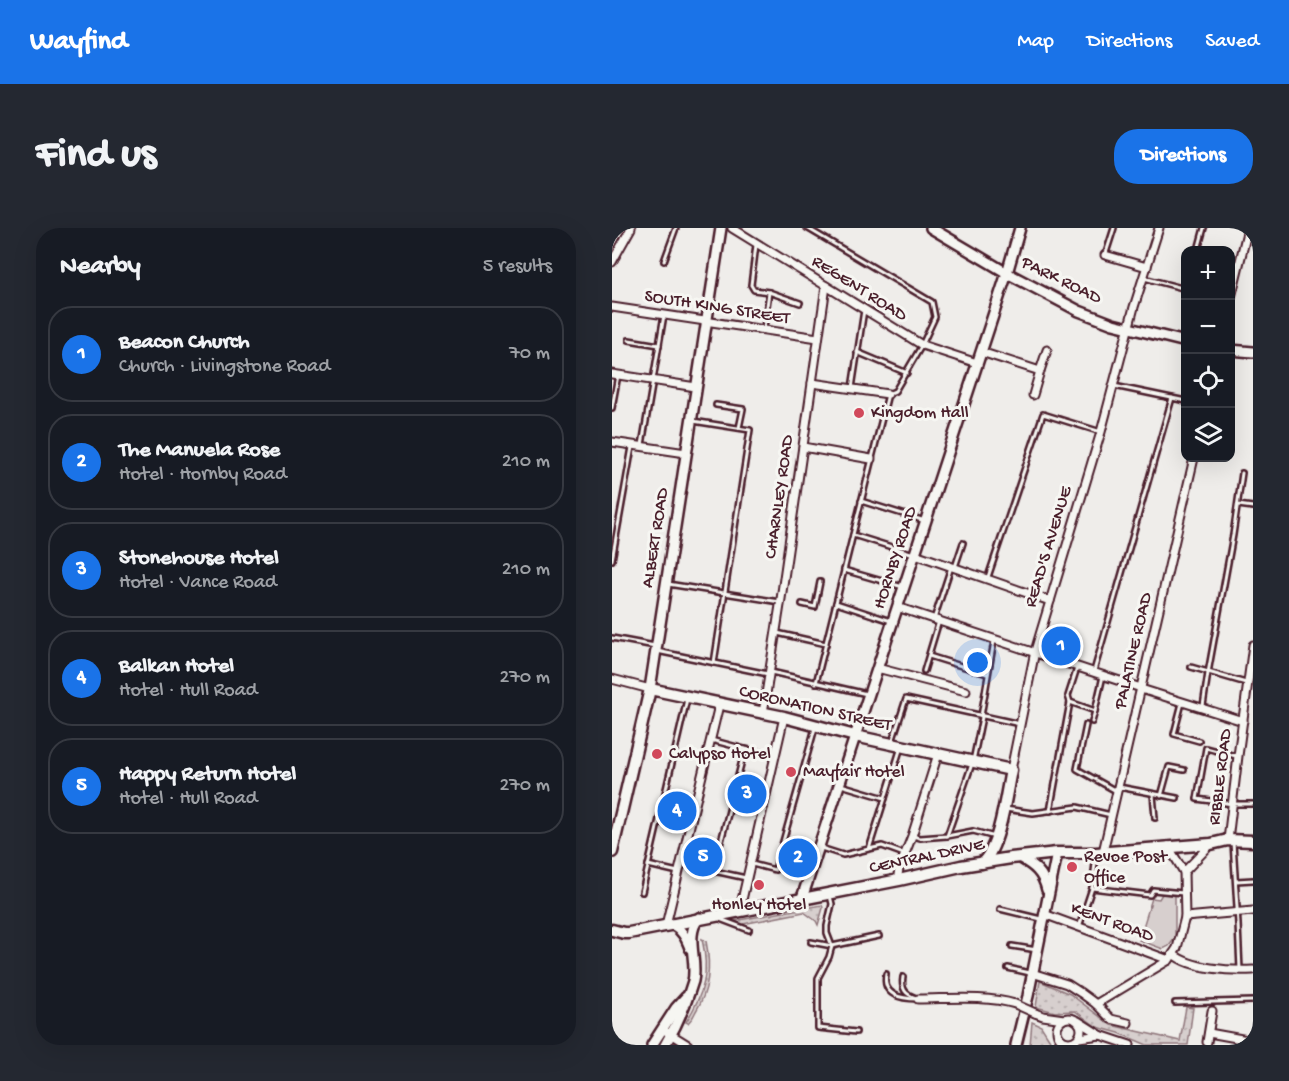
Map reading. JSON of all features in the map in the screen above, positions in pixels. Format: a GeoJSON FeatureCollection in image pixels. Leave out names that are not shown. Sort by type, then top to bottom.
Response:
{"type":"FeatureCollection","features":[{"type":"Feature","properties":{"kind":"main road","name":"ALBERT ROAD"},"geometry":{"type":"LineString","coordinates":[[612,852],[615,824],[650,688],[721,228]]}},
{"type":"Feature","properties":{"kind":"main road","name":"PARK ROAD"},"geometry":{"type":"LineString","coordinates":[[931,228],[1007,273],[1078,311],[1128,328],[1181,341]]}},
{"type":"Feature","properties":{"kind":"main road","name":"HORNBY ROAD"},"geometry":{"type":"LineString","coordinates":[[802,898],[1020,228]]}},
{"type":"Feature","properties":{"kind":"main road"},"geometry":{"type":"LineString","coordinates":[[1235,350],[1253,352]]}},
{"type":"Feature","properties":{"kind":"main road","name":"CORONATION STREET"},"geometry":{"type":"LineString","coordinates":[[650,688],[1011,770]]}},
{"type":"Feature","properties":{"kind":"main road","name":"READ'S AVENUE"},"geometry":{"type":"LineString","coordinates":[[982,862],[991,853],[996,838],[1011,770]]}},
{"type":"Feature","properties":{"kind":"main road"},"geometry":{"type":"LineString","coordinates":[[996,838],[1000,847],[1029,864],[1043,877],[1047,896]]}},
{"type":"Feature","properties":{"kind":"main road","name":"CENTRAL DRIVE"},"geometry":{"type":"LineString","coordinates":[[613,931],[624,933],[669,925],[1015,857],[1057,853],[1099,853],[1210,844],[1230,840],[1253,841]]}},
{"type":"Feature","properties":{"kind":"main road"},"geometry":{"type":"LineString","coordinates":[[1016,1045],[1057,853]]}},
{"type":"Feature","properties":{"kind":"main road"},"geometry":{"type":"LineString","coordinates":[[665,1045],[681,1015],[692,982],[695,970],[692,931],[699,918]]}},
{"type":"Feature","properties":{"kind":"main road"},"geometry":{"type":"LineString","coordinates":[[669,925],[680,929],[693,956]]}},
{"type":"Feature","properties":{"kind":"main road"},"geometry":{"type":"LineString","coordinates":[[652,1045],[676,1008],[686,997]]}},
{"type":"Feature","properties":{"kind":"street"},"geometry":{"type":"LineString","coordinates":[[612,262],[631,228]]}},
{"type":"Feature","properties":{"kind":"street","name":"READ'S AVENUE"},"geometry":{"type":"LineString","coordinates":[[1011,770],[1035,651],[1159,228]]}},
{"type":"Feature","properties":{"kind":"street"},"geometry":{"type":"LineString","coordinates":[[1231,300],[1248,228]]}},
{"type":"Feature","properties":{"kind":"street","name":"REGENT ROAD"},"geometry":{"type":"LineString","coordinates":[[735,229],[922,345],[977,363]]}},
{"type":"Feature","properties":{"kind":"street"},"geometry":{"type":"LineString","coordinates":[[1105,255],[1147,267]]}},
{"type":"Feature","properties":{"kind":"street","name":"CHARNLEY ROAD"},"geometry":{"type":"LineString","coordinates":[[763,713],[826,286]]}},
{"type":"Feature","properties":{"kind":"street","name":"SOUTH KING STREET"},"geometry":{"type":"LineString","coordinates":[[612,307],[818,338]]}},
{"type":"Feature","properties":{"kind":"street"},"geometry":{"type":"LineString","coordinates":[[1033,395],[1047,350]]}},
{"type":"Feature","properties":{"kind":"street"},"geometry":{"type":"LineString","coordinates":[[981,352],[1040,371]]}},
{"type":"Feature","properties":{"kind":"street"},"geometry":{"type":"LineString","coordinates":[[615,374],[696,387]]}},
{"type":"Feature","properties":{"kind":"street"},"geometry":{"type":"LineString","coordinates":[[812,382],[888,394]]}},
{"type":"Feature","properties":{"kind":"street"},"geometry":{"type":"LineString","coordinates":[[612,442],[686,453]]}},
{"type":"Feature","properties":{"kind":"street"},"geometry":{"type":"LineString","coordinates":[[803,447],[871,459]]}},
{"type":"Feature","properties":{"kind":"street","name":"PALATINE ROAD"},"geometry":{"type":"LineString","coordinates":[[1099,853],[1112,815],[1193,462]]}},
{"type":"Feature","properties":{"kind":"street"},"geometry":{"type":"LineString","coordinates":[[915,554],[1050,601]]}},
{"type":"Feature","properties":{"kind":"street"},"geometry":{"type":"LineString","coordinates":[[897,606],[1243,721]]}},
{"type":"Feature","properties":{"kind":"street","name":"RIBBLE ROAD"},"geometry":{"type":"LineString","coordinates":[[1230,840],[1238,756],[1253,645]]}},
{"type":"Feature","properties":{"kind":"street"},"geometry":{"type":"LineString","coordinates":[[877,668],[966,690]]}},
{"type":"Feature","properties":{"kind":"street","name":"CORONATION STREET"},"geometry":{"type":"LineString","coordinates":[[612,679],[650,688]]}},
{"type":"Feature","properties":{"kind":"street"},"geometry":{"type":"LineString","coordinates":[[669,925],[681,864],[719,705]]}},
{"type":"Feature","properties":{"kind":"street"},"geometry":{"type":"LineString","coordinates":[[741,911],[784,717]]}},
{"type":"Feature","properties":{"kind":"street"},"geometry":{"type":"LineString","coordinates":[[899,880],[898,872],[938,754]]}},
{"type":"Feature","properties":{"kind":"street"},"geometry":{"type":"LineString","coordinates":[[1184,872],[1210,844]]}},
{"type":"Feature","properties":{"kind":"street"},"geometry":{"type":"LineString","coordinates":[[1096,1005],[1171,957],[1180,942],[1185,917],[1184,872],[1168,846]]}},
{"type":"Feature","properties":{"kind":"street"},"geometry":{"type":"LineString","coordinates":[[1185,917],[1253,911]]}},
{"type":"Feature","properties":{"kind":"street","name":"KENT ROAD"},"geometry":{"type":"LineString","coordinates":[[1043,917],[1184,961],[1224,970],[1253,970]]}},
{"type":"Feature","properties":{"kind":"street"},"geometry":{"type":"LineString","coordinates":[[1032,973],[1067,984],[1111,1019],[1128,1023]]}},
{"type":"Feature","properties":{"kind":"street"},"geometry":{"type":"LineString","coordinates":[[918,999],[988,999],[1007,1002],[1039,1015],[1071,1018],[1100,1035],[1130,1045]]}},
{"type":"Feature","properties":{"kind":"street"},"geometry":{"type":"LineString","coordinates":[[1208,1042],[1212,1011]]}},
{"type":"Feature","properties":{"kind":"street"},"geometry":{"type":"LineString","coordinates":[[1039,1015],[1057,1031],[1063,1041],[1075,1042],[1100,1035]]}},
{"type":"Feature","properties":{"kind":"street"},"geometry":{"type":"LineString","coordinates":[[1057,1031],[1064,1019]]}},
{"type":"Feature","properties":{"kind":"street"},"geometry":{"type":"LineString","coordinates":[[1075,1042],[1081,1028],[1078,1021]]}},
{"type":"Feature","properties":{"kind":"street"},"geometry":{"type":"LineString","coordinates":[[662,1029],[688,1045]]}},
{"type":"Feature","properties":{"kind":"street"},"geometry":{"type":"LineString","coordinates":[[1209,1033],[1253,1039]]}},
{"type":"Feature","properties":{"kind":"lane"},"geometry":{"type":"LineString","coordinates":[[664,261],[676,228]]}},
{"type":"Feature","properties":{"kind":"lane"},"geometry":{"type":"LineString","coordinates":[[807,228],[932,302],[935,317],[907,373],[895,391],[888,394],[816,683]]}},
{"type":"Feature","properties":{"kind":"lane"},"geometry":{"type":"LineString","coordinates":[[1105,255],[1114,228]]}},
{"type":"Feature","properties":{"kind":"lane"},"geometry":{"type":"LineString","coordinates":[[1199,246],[1204,228]]}},
{"type":"Feature","properties":{"kind":"lane"},"geometry":{"type":"LineString","coordinates":[[757,243],[751,285],[754,290],[769,292],[800,303]]}},
{"type":"Feature","properties":{"kind":"lane"},"geometry":{"type":"LineString","coordinates":[[1143,278],[1181,288]]}},
{"type":"Feature","properties":{"kind":"lane"},"geometry":{"type":"LineString","coordinates":[[764,330],[769,292]]}},
{"type":"Feature","properties":{"kind":"lane"},"geometry":{"type":"LineString","coordinates":[[852,388],[864,310]]}},
{"type":"Feature","properties":{"kind":"lane"},"geometry":{"type":"LineString","coordinates":[[642,446],[664,315]]}},
{"type":"Feature","properties":{"kind":"lane"},"geometry":{"type":"LineString","coordinates":[[629,339],[659,345]]}},
{"type":"Feature","properties":{"kind":"lane"},"geometry":{"type":"LineString","coordinates":[[857,352],[907,373]]}},
{"type":"Feature","properties":{"kind":"lane"},"geometry":{"type":"LineString","coordinates":[[612,408],[615,374]]}},
{"type":"Feature","properties":{"kind":"lane"},"geometry":{"type":"LineString","coordinates":[[1114,386],[1181,400]]}},
{"type":"Feature","properties":{"kind":"lane"},"geometry":{"type":"LineString","coordinates":[[1094,673],[1172,398]]}},
{"type":"Feature","properties":{"kind":"lane"},"geometry":{"type":"LineString","coordinates":[[716,405],[743,409],[739,428]]}},
{"type":"Feature","properties":{"kind":"lane"},"geometry":{"type":"LineString","coordinates":[[987,579],[1043,414],[1101,432]]}},
{"type":"Feature","properties":{"kind":"lane"},"geometry":{"type":"LineString","coordinates":[[691,420],[750,430],[714,663]]}},
{"type":"Feature","properties":{"kind":"lane"},"geometry":{"type":"LineString","coordinates":[[612,560],[632,445]]}},
{"type":"Feature","properties":{"kind":"lane"},"geometry":{"type":"LineString","coordinates":[[1203,708],[1242,473]]}},
{"type":"Feature","properties":{"kind":"lane"},"geometry":{"type":"LineString","coordinates":[[861,501],[925,521]]}},
{"type":"Feature","properties":{"kind":"lane"},"geometry":{"type":"LineString","coordinates":[[1238,505],[1253,507]]}},
{"type":"Feature","properties":{"kind":"lane"},"geometry":{"type":"LineString","coordinates":[[853,535],[915,554]]}},
{"type":"Feature","properties":{"kind":"lane"},"geometry":{"type":"LineString","coordinates":[[924,671],[937,619],[963,543]]}},
{"type":"Feature","properties":{"kind":"lane"},"geometry":{"type":"LineString","coordinates":[[844,570],[904,588]]}},
{"type":"Feature","properties":{"kind":"lane"},"geometry":{"type":"LineString","coordinates":[[802,604],[815,607],[820,582]]}},
{"type":"Feature","properties":{"kind":"lane"},"geometry":{"type":"LineString","coordinates":[[666,584],[789,601]]}},
{"type":"Feature","properties":{"kind":"lane"},"geometry":{"type":"LineString","coordinates":[[836,603],[892,621]]}},
{"type":"Feature","properties":{"kind":"lane"},"geometry":{"type":"LineString","coordinates":[[776,632],[826,644]]}},
{"type":"Feature","properties":{"kind":"lane"},"geometry":{"type":"LineString","coordinates":[[612,638],[714,663],[868,695]]}},
{"type":"Feature","properties":{"kind":"lane"},"geometry":{"type":"LineString","coordinates":[[948,836],[973,761],[995,639]]}},
{"type":"Feature","properties":{"kind":"lane"},"geometry":{"type":"LineString","coordinates":[[929,656],[988,674]]}},
{"type":"Feature","properties":{"kind":"lane"},"geometry":{"type":"LineString","coordinates":[[1050,811],[1070,702],[1068,696],[1077,667]]}},
{"type":"Feature","properties":{"kind":"lane"},"geometry":{"type":"LineString","coordinates":[[1191,668],[1248,684]]}},
{"type":"Feature","properties":{"kind":"lane"},"geometry":{"type":"LineString","coordinates":[[1092,722],[1103,676]]}},
{"type":"Feature","properties":{"kind":"lane"},"geometry":{"type":"LineString","coordinates":[[642,892],[687,697]]}},
{"type":"Feature","properties":{"kind":"lane"},"geometry":{"type":"LineString","coordinates":[[869,849],[885,798],[906,699],[1020,724]]}},
{"type":"Feature","properties":{"kind":"lane"},"geometry":{"type":"LineString","coordinates":[[1070,702],[1095,711]]}},
{"type":"Feature","properties":{"kind":"lane"},"geometry":{"type":"LineString","coordinates":[[1182,702],[1174,734],[1199,741]]}},
{"type":"Feature","properties":{"kind":"lane"},"geometry":{"type":"LineString","coordinates":[[1086,725],[1077,769],[1118,789],[1177,798]]}},
{"type":"Feature","properties":{"kind":"lane"},"geometry":{"type":"LineString","coordinates":[[751,863],[776,870],[816,726]]}},
{"type":"Feature","properties":{"kind":"lane"},"geometry":{"type":"LineString","coordinates":[[711,740],[776,755]]}},
{"type":"Feature","properties":{"kind":"lane"},"geometry":{"type":"LineString","coordinates":[[1238,756],[1206,748],[1197,799],[1253,804]]}},
{"type":"Feature","properties":{"kind":"lane"},"geometry":{"type":"LineString","coordinates":[[713,872],[745,749]]}},
{"type":"Feature","properties":{"kind":"lane"},"geometry":{"type":"LineString","coordinates":[[1161,796],[1168,767],[1184,770]]}},
{"type":"Feature","properties":{"kind":"lane"},"geometry":{"type":"LineString","coordinates":[[840,784],[885,798]]}},
{"type":"Feature","properties":{"kind":"lane"},"geometry":{"type":"LineString","coordinates":[[1153,794],[1155,818]]}},
{"type":"Feature","properties":{"kind":"lane"},"geometry":{"type":"LineString","coordinates":[[1003,808],[1033,813],[1077,807],[1112,815]]}},
{"type":"Feature","properties":{"kind":"lane"},"geometry":{"type":"LineString","coordinates":[[912,836],[920,838],[948,836],[973,831],[996,838]]}},
{"type":"Feature","properties":{"kind":"lane"},"geometry":{"type":"LineString","coordinates":[[1230,840],[1236,881],[1240,971]]}},
{"type":"Feature","properties":{"kind":"lane"},"geometry":{"type":"LineString","coordinates":[[819,848],[843,855],[882,846],[904,854]]}},
{"type":"Feature","properties":{"kind":"lane"},"geometry":{"type":"LineString","coordinates":[[1079,927],[1092,888],[1099,853]]}},
{"type":"Feature","properties":{"kind":"lane"},"geometry":{"type":"LineString","coordinates":[[681,864],[747,878]]}},
{"type":"Feature","properties":{"kind":"lane"},"geometry":{"type":"LineString","coordinates":[[648,866],[679,873]]}},
{"type":"Feature","properties":{"kind":"lane"},"geometry":{"type":"LineString","coordinates":[[1236,881],[1253,880]]}},
{"type":"Feature","properties":{"kind":"lane"},"geometry":{"type":"LineString","coordinates":[[1092,888],[1150,895],[1154,890],[1183,894]]}},
{"type":"Feature","properties":{"kind":"lane"},"geometry":{"type":"LineString","coordinates":[[829,894],[832,904],[827,933],[832,946],[818,978],[818,1028],[856,1032]]}},
{"type":"Feature","properties":{"kind":"lane"},"geometry":{"type":"LineString","coordinates":[[1000,909],[1043,917]]}},
{"type":"Feature","properties":{"kind":"lane"},"geometry":{"type":"LineString","coordinates":[[714,916],[749,930]]}},
{"type":"Feature","properties":{"kind":"lane"},"geometry":{"type":"LineString","coordinates":[[811,942],[832,946],[879,936]]}},
{"type":"Feature","properties":{"kind":"lane"},"geometry":{"type":"LineString","coordinates":[[1012,946],[1037,950]]}},
{"type":"Feature","properties":{"kind":"lane"},"geometry":{"type":"LineString","coordinates":[[1008,968],[1032,973]]}},
{"type":"Feature","properties":{"kind":"lane"},"geometry":{"type":"LineString","coordinates":[[886,974],[885,983],[893,994],[906,999],[918,999]]}},
{"type":"Feature","properties":{"kind":"lane"},"geometry":{"type":"LineString","coordinates":[[903,977],[904,990],[908,995],[918,999]]}},
{"type":"Feature","properties":{"kind":"lane"},"geometry":{"type":"LineString","coordinates":[[1176,1003],[1253,1001]]}},
{"type":"Feature","properties":{"kind":"shaded area"},"geometry":{"type":"Polygon","coordinates":[[[1162,894],[1175,895],[1175,938],[1169,946],[1163,949],[1139,940],[1152,898],[1159,899],[1162,894]]]}},
{"type":"Feature","properties":{"kind":"shaded area"},"geometry":{"type":"Polygon","coordinates":[[[822,905],[818,925],[804,912],[743,924],[734,921],[822,905]]]}},
{"type":"Feature","properties":{"kind":"shaded area"},"geometry":{"type":"Polygon","coordinates":[[[702,939],[706,941],[708,950],[707,986],[701,1003],[688,1023],[686,1022],[697,1002],[704,982],[705,962],[702,939]]]}},
{"type":"Feature","properties":{"kind":"shaded area"},"geometry":{"type":"Polygon","coordinates":[[[1040,981],[1070,994],[1111,1025],[1180,1041],[1186,1007],[1193,1008],[1188,1045],[1147,1045],[1119,1033],[1097,1027],[1075,1011],[1055,1012],[1036,1007],[1040,981]]]}},
{"type":"Feature","properties":{"kind":"shaded area"},"geometry":{"type":"Polygon","coordinates":[[[1032,1022],[1041,1026],[1053,1045],[1030,1045],[1032,1022]]]}},
{"type":"Feature","properties":{"kind":"place","name":"Kingdom Hall"},"geometry":{"type":"Point","coordinates":[859,413]}},
{"type":"Feature","properties":{"kind":"place","name":"Beacon Church"},"geometry":{"type":"Point","coordinates":[1061,646]}},
{"type":"Feature","properties":{"kind":"place","name":"Calypso Hotel"},"geometry":{"type":"Point","coordinates":[657,754]}},
{"type":"Feature","properties":{"kind":"place","name":"Mayfair Hotel"},"geometry":{"type":"Point","coordinates":[791,772]}},
{"type":"Feature","properties":{"kind":"place","name":"Stonehouse Hotel"},"geometry":{"type":"Point","coordinates":[747,794]}},
{"type":"Feature","properties":{"kind":"place","name":"Balkan Hotel"},"geometry":{"type":"Point","coordinates":[677,811]}},
{"type":"Feature","properties":{"kind":"place","name":"Happy Return Hotel"},"geometry":{"type":"Point","coordinates":[703,857]}},
{"type":"Feature","properties":{"kind":"place","name":"The Manuela Rose"},"geometry":{"type":"Point","coordinates":[798,858]}},
{"type":"Feature","properties":{"kind":"place","name":"Revoe Post Office"},"geometry":{"type":"Point","coordinates":[1072,867]}},
{"type":"Feature","properties":{"kind":"place","name":"Honley Hotel"},"geometry":{"type":"Point","coordinates":[759,885]}}]}
